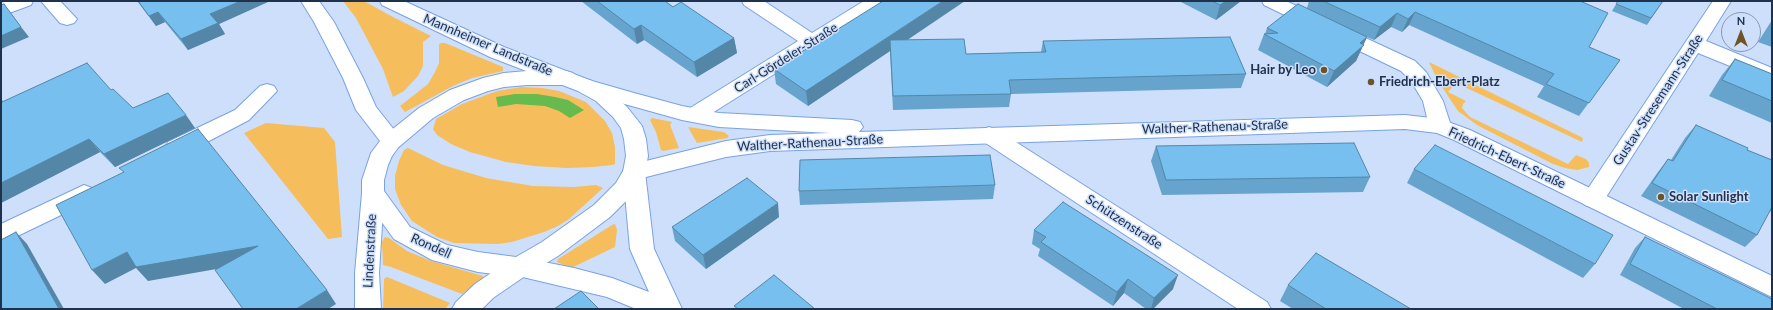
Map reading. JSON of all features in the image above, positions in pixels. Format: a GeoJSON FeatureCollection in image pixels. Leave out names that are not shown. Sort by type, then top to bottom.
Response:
{"type":"FeatureCollection","features":[{"type":"Feature","properties":{"kind":"street"},"geometry":{"type":"LineString","coordinates":[[1,10],[24,1]]}},
{"type":"Feature","properties":{"kind":"street"},"geometry":{"type":"LineString","coordinates":[[50,1],[67,19]]}},
{"type":"Feature","properties":{"kind":"street"},"geometry":{"type":"LineString","coordinates":[[310,1],[324,22],[353,78],[367,110],[392,141]]}},
{"type":"Feature","properties":{"kind":"street","name":"Mannheimer Landstraße"},"geometry":{"type":"LineString","coordinates":[[389,1],[497,52],[566,78]]}},
{"type":"Feature","properties":{"kind":"street"},"geometry":{"type":"LineString","coordinates":[[751,1],[812,42]]}},
{"type":"Feature","properties":{"kind":"street","name":"Carl-Gördeler-Straße"},"geometry":{"type":"LineString","coordinates":[[694,115],[877,1]]}},
{"type":"Feature","properties":{"kind":"street","name":"Friedrich-Ebert-Straße"},"geometry":{"type":"LineString","coordinates":[[1271,1],[1408,66],[1419,77],[1433,101],[1440,126],[1772,287]]}},
{"type":"Feature","properties":{"kind":"street","name":"Gustav-Stresemann-Straße"},"geometry":{"type":"LineString","coordinates":[[1593,199],[1722,1]]}},
{"type":"Feature","properties":{"kind":"street"},"geometry":{"type":"LineString","coordinates":[[1694,44],[1772,76]]}},
{"type":"Feature","properties":{"kind":"street"},"geometry":{"type":"LineString","coordinates":[[373,193],[373,180],[382,153],[392,141],[426,112],[457,95],[483,85],[504,80],[527,78],[566,78],[603,96],[620,112],[631,126],[636,139],[637,156],[634,172],[640,216],[642,248],[669,309]]}},
{"type":"Feature","properties":{"kind":"street"},"geometry":{"type":"LineString","coordinates":[[585,86],[694,115]]}},
{"type":"Feature","properties":{"kind":"street"},"geometry":{"type":"LineString","coordinates":[[155,159],[242,116],[267,91]]}},
{"type":"Feature","properties":{"kind":"street","name":"Walther-Rathenau-Straße"},"geometry":{"type":"LineString","coordinates":[[694,115],[750,123],[989,135]]}},
{"type":"Feature","properties":{"kind":"street","name":"Walther-Rathenau-Straße"},"geometry":{"type":"LineString","coordinates":[[634,172],[726,149],[770,143],[1374,122],[1405,122],[1440,126]]}},
{"type":"Feature","properties":{"kind":"street","name":"Schützenstraße"},"geometry":{"type":"LineString","coordinates":[[989,135],[1258,309]]}},
{"type":"Feature","properties":{"kind":"street"},"geometry":{"type":"LineString","coordinates":[[465,309],[484,292],[519,267],[550,249],[602,211],[624,189],[634,172]]}},
{"type":"Feature","properties":{"kind":"street"},"geometry":{"type":"LineString","coordinates":[[1,235],[104,184]]}},
{"type":"Feature","properties":{"kind":"street","name":"Rondell"},"geometry":{"type":"LineString","coordinates":[[373,193],[402,233],[441,253],[478,262],[519,267],[574,278],[612,288],[663,309]]}},
{"type":"Feature","properties":{"kind":"street","name":"Lindenstraße"},"geometry":{"type":"LineString","coordinates":[[368,309],[368,273],[373,193]]}},
{"type":"Feature","properties":{"kind":"shaded area"},"geometry":{"type":"Polygon","coordinates":[[[343,1],[364,1],[431,36],[423,42],[423,66],[418,76],[404,91],[393,97],[383,69],[356,18],[343,1]]]}},
{"type":"Feature","properties":{"kind":"shaded area"},"geometry":{"type":"Polygon","coordinates":[[[445,43],[503,67],[503,71],[472,78],[453,86],[405,112],[400,106],[428,84],[435,72],[439,63],[439,44],[445,43]]]}},
{"type":"Feature","properties":{"kind":"shaded area"},"geometry":{"type":"Polygon","coordinates":[[[1429,62],[1583,138],[1582,142],[1456,83],[1448,92],[1466,101],[1462,108],[1470,117],[1568,164],[1576,155],[1586,159],[1589,163],[1589,167],[1577,170],[1553,164],[1477,125],[1458,111],[1438,81],[1429,62]]]}},
{"type":"Feature","properties":{"kind":"shaded area"},"geometry":{"type":"Polygon","coordinates":[[[521,87],[542,88],[559,91],[586,102],[605,121],[612,133],[615,147],[615,164],[567,168],[534,166],[506,162],[470,152],[451,144],[437,135],[433,129],[436,119],[462,104],[497,91],[521,87]]]}},
{"type":"Feature","properties":{"kind":"shaded area"},"geometry":{"type":"Polygon","coordinates":[[[515,94],[537,94],[568,100],[584,110],[570,118],[559,111],[545,106],[516,104],[498,107],[496,97],[515,94]]]}},
{"type":"Feature","properties":{"kind":"shaded area"},"geometry":{"type":"Polygon","coordinates":[[[652,118],[672,122],[670,125],[679,148],[663,151],[661,150],[656,132],[650,120],[652,118]]]}},
{"type":"Feature","properties":{"kind":"shaded area"},"geometry":{"type":"Polygon","coordinates":[[[266,123],[324,128],[335,142],[342,237],[328,239],[244,133],[266,123]]]}},
{"type":"Feature","properties":{"kind":"shaded area"},"geometry":{"type":"Polygon","coordinates":[[[688,127],[724,132],[729,136],[727,138],[697,143],[688,127]]]}},
{"type":"Feature","properties":{"kind":"shaded area"},"geometry":{"type":"Polygon","coordinates":[[[408,148],[443,165],[486,178],[533,186],[574,187],[596,185],[603,188],[569,219],[544,232],[512,242],[498,244],[454,243],[437,237],[412,221],[401,205],[395,189],[395,176],[404,150],[408,148]]]}},
{"type":"Feature","properties":{"kind":"shaded area"},"geometry":{"type":"Polygon","coordinates":[[[615,224],[617,230],[615,247],[571,268],[557,262],[558,259],[615,224]]]}},
{"type":"Feature","properties":{"kind":"shaded area"},"geometry":{"type":"Polygon","coordinates":[[[385,237],[389,238],[407,251],[431,261],[483,276],[483,279],[462,294],[383,265],[382,242],[385,237]]]}},
{"type":"Feature","properties":{"kind":"shaded area"},"geometry":{"type":"Polygon","coordinates":[[[387,277],[450,303],[445,309],[383,309],[384,279],[387,277]]]}},
{"type":"Feature","properties":{"kind":"building"},"geometry":{"type":"Polygon","coordinates":[[[138,1],[241,1],[210,14],[218,23],[181,39],[158,12],[149,16],[138,1]]]}},
{"type":"Feature","properties":{"kind":"building"},"geometry":{"type":"Polygon","coordinates":[[[597,1],[665,1],[673,7],[681,2],[734,38],[694,62],[641,25],[634,29],[597,1]]]}},
{"type":"Feature","properties":{"kind":"building"},"geometry":{"type":"Polygon","coordinates":[[[883,1],[943,1],[806,91],[774,69],[883,1]]]}},
{"type":"Feature","properties":{"kind":"building"},"geometry":{"type":"Polygon","coordinates":[[[1212,1],[1226,1],[1220,5],[1212,1]]]}},
{"type":"Feature","properties":{"kind":"building"},"geometry":{"type":"Polygon","coordinates":[[[1323,1],[1580,1],[1608,13],[1589,47],[1620,60],[1589,103],[1546,84],[1554,74],[1415,12],[1408,19],[1397,13],[1380,27],[1323,1]]]}},
{"type":"Feature","properties":{"kind":"building"},"geometry":{"type":"Polygon","coordinates":[[[1618,1],[1663,1],[1651,18],[1616,4],[1618,1]]]}},
{"type":"Feature","properties":{"kind":"building"},"geometry":{"type":"Polygon","coordinates":[[[4,4],[21,27],[1,36],[1,5],[4,4]]]}},
{"type":"Feature","properties":{"kind":"building"},"geometry":{"type":"Polygon","coordinates":[[[1298,4],[1367,37],[1360,43],[1364,45],[1334,71],[1264,34],[1278,33],[1267,28],[1298,4]]]}},
{"type":"Feature","properties":{"kind":"building"},"geometry":{"type":"Polygon","coordinates":[[[1230,37],[1246,74],[1009,80],[1011,94],[893,96],[890,40],[964,39],[966,54],[1046,52],[1043,41],[1230,37]]]}},
{"type":"Feature","properties":{"kind":"building"},"geometry":{"type":"Polygon","coordinates":[[[1735,59],[1772,74],[1772,101],[1722,80],[1735,59]]]}},
{"type":"Feature","properties":{"kind":"building"},"geometry":{"type":"Polygon","coordinates":[[[87,63],[111,90],[113,89],[133,108],[168,93],[186,115],[104,154],[89,139],[1,183],[1,100],[2,102],[87,63]]]}},
{"type":"Feature","properties":{"kind":"building"},"geometry":{"type":"Polygon","coordinates":[[[1696,125],[1748,148],[1747,150],[1772,160],[1772,207],[1757,235],[1652,183],[1668,159],[1673,161],[1696,125]]]}},
{"type":"Feature","properties":{"kind":"building"},"geometry":{"type":"Polygon","coordinates":[[[198,129],[327,290],[296,309],[243,309],[215,270],[258,246],[136,267],[127,252],[92,270],[56,205],[124,172],[119,168],[198,129]]]}},
{"type":"Feature","properties":{"kind":"building"},"geometry":{"type":"Polygon","coordinates":[[[1354,143],[1370,177],[1166,180],[1156,146],[1354,143]]]}},
{"type":"Feature","properties":{"kind":"building"},"geometry":{"type":"Polygon","coordinates":[[[1435,145],[1613,235],[1595,264],[1414,169],[1435,145]]]}},
{"type":"Feature","properties":{"kind":"building"},"geometry":{"type":"Polygon","coordinates":[[[990,155],[995,185],[799,191],[800,160],[990,155]]]}},
{"type":"Feature","properties":{"kind":"building"},"geometry":{"type":"Polygon","coordinates":[[[747,178],[778,203],[703,255],[672,227],[747,178]]]}},
{"type":"Feature","properties":{"kind":"building"},"geometry":{"type":"Polygon","coordinates":[[[1063,202],[1178,275],[1154,298],[1128,279],[1117,292],[1041,242],[1046,237],[1034,230],[1063,202]]]}},
{"type":"Feature","properties":{"kind":"building"},"geometry":{"type":"Polygon","coordinates":[[[16,232],[59,309],[1,309],[1,240],[16,232]]]}},
{"type":"Feature","properties":{"kind":"building"},"geometry":{"type":"Polygon","coordinates":[[[1645,237],[1772,299],[1772,309],[1717,309],[1630,264],[1645,237]]]}},
{"type":"Feature","properties":{"kind":"building"},"geometry":{"type":"Polygon","coordinates":[[[1316,253],[1411,309],[1326,309],[1288,285],[1316,253]]]}},
{"type":"Feature","properties":{"kind":"building"},"geometry":{"type":"Polygon","coordinates":[[[774,275],[815,309],[738,309],[734,306],[774,275]]]}},
{"type":"Feature","properties":{"kind":"building"},"geometry":{"type":"Polygon","coordinates":[[[581,291],[599,309],[554,309],[581,291]]]}},
{"type":"Feature","properties":{"kind":"place","name":"Hair by Leo"},"geometry":{"type":"Point","coordinates":[1324,70]}},
{"type":"Feature","properties":{"kind":"place","name":"Friedrich-Ebert-Platz"},"geometry":{"type":"Point","coordinates":[1371,82]}},
{"type":"Feature","properties":{"kind":"place","name":"Solar Sunlight"},"geometry":{"type":"Point","coordinates":[1661,197]}}]}
